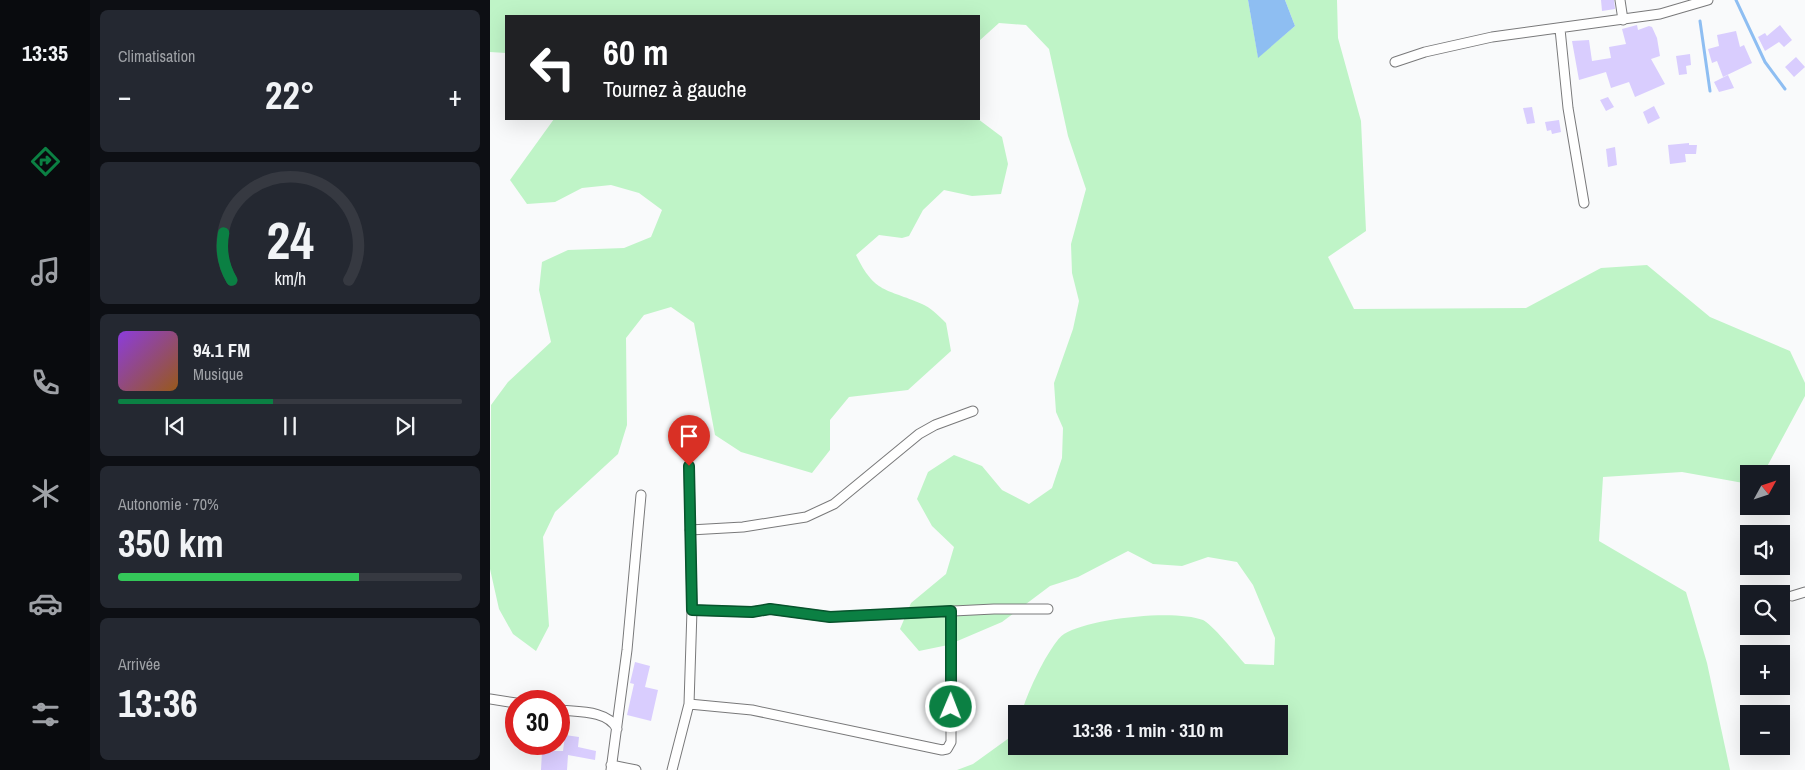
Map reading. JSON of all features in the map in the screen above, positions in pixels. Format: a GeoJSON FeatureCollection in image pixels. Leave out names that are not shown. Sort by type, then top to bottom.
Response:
{"type":"FeatureCollection","features":[{"type":"Feature","properties":{"kind":"street"},"geometry":{"type":"LineString","coordinates":[[1620,0],[1623,20]]}},
{"type":"Feature","properties":{"kind":"street"},"geometry":{"type":"LineString","coordinates":[[1395,62],[1425,52],[1492,37],[1660,14],[1708,0]]}},
{"type":"Feature","properties":{"kind":"street"},"geometry":{"type":"LineString","coordinates":[[1560,29],[1568,108],[1584,203]]}},
{"type":"Feature","properties":{"kind":"street"},"geometry":{"type":"LineString","coordinates":[[690,530],[742,527],[806,517],[834,504],[919,434],[935,425],[973,411]]}},
{"type":"Feature","properties":{"kind":"street"},"geometry":{"type":"LineString","coordinates":[[672,770],[689,704],[692,610],[689,466]]}},
{"type":"Feature","properties":{"kind":"street"},"geometry":{"type":"LineString","coordinates":[[636,770],[611,768],[627,650],[641,495]]}},
{"type":"Feature","properties":{"kind":"street"},"geometry":{"type":"LineString","coordinates":[[1792,596],[1805,592]]}},
{"type":"Feature","properties":{"kind":"street"},"geometry":{"type":"LineString","coordinates":[[692,610],[752,612],[770,609],[830,617],[951,611],[1048,609]]}},
{"type":"Feature","properties":{"kind":"street"},"geometry":{"type":"LineString","coordinates":[[689,704],[752,710],[942,750],[947,749],[951,742],[951,611]]}},
{"type":"Feature","properties":{"kind":"street"},"geometry":{"type":"LineString","coordinates":[[492,697],[505,700]]}},
{"type":"Feature","properties":{"kind":"street"},"geometry":{"type":"LineString","coordinates":[[570,712],[606,717],[614,722],[617,728]]}},
{"type":"Feature","properties":{"kind":"green space"},"geometry":{"type":"Polygon","coordinates":[[[490,0],[1248,0],[1258,57],[1295,26],[1285,0],[1337,0],[1338,38],[1361,121],[1366,231],[1328,257],[1354,309],[1526,308],[1601,268],[1647,265],[1710,317],[1790,351],[1805,383],[1805,396],[1768,465],[1740,465],[1740,482],[1682,472],[1603,477],[1599,541],[1686,592],[1707,663],[1730,770],[957,770],[973,764],[1008,739],[1008,755],[1288,755],[1288,705],[1024,705],[1039,671],[1052,648],[1064,634],[1076,628],[1112,620],[1154,615],[1173,615],[1203,620],[1218,633],[1245,664],[1274,665],[1275,638],[1253,585],[1237,562],[1208,557],[1182,566],[1153,564],[1128,551],[1078,577],[1050,586],[1002,622],[948,645],[919,651],[900,629],[911,603],[946,574],[954,547],[932,526],[917,499],[928,472],[954,455],[982,466],[1002,490],[1029,504],[1052,488],[1062,458],[1063,428],[1056,412],[1054,383],[1073,329],[1079,301],[1072,273],[1071,244],[1086,189],[1068,136],[1049,49],[1026,25],[999,23],[980,40],[980,15],[505,15],[505,53],[490,52],[490,0]]]}},
{"type":"Feature","properties":{"kind":"green space"},"geometry":{"type":"Polygon","coordinates":[[[553,120],[979,120],[1002,137],[1008,164],[1001,194],[972,196],[944,190],[923,210],[909,236],[902,238],[879,235],[856,255],[869,277],[876,283],[890,292],[925,305],[946,323],[951,351],[908,390],[849,397],[830,420],[830,450],[812,473],[741,452],[715,435],[694,323],[671,307],[644,315],[626,338],[627,425],[618,454],[555,512],[543,537],[549,626],[536,651],[513,634],[499,609],[490,569],[491,405],[508,382],[551,342],[539,290],[542,262],[568,250],[624,248],[651,237],[662,210],[639,193],[611,185],[582,188],[555,202],[527,204],[510,180],[553,120]]]}},
{"type":"Feature","properties":{"kind":"water"},"geometry":{"type":"Polygon","coordinates":[[[1248,0],[1285,0],[1295,26],[1258,58],[1248,0]]]}},
{"type":"Feature","properties":{"kind":"building"},"geometry":{"type":"Polygon","coordinates":[[[1601,0],[1614,0],[1615,9],[1602,11],[1601,0]]]}},
{"type":"Feature","properties":{"kind":"building"},"geometry":{"type":"Polygon","coordinates":[[[1637,25],[1638,30],[1649,26],[1652,27],[1657,38],[1660,56],[1651,59],[1665,84],[1635,97],[1629,82],[1611,88],[1606,72],[1579,80],[1572,41],[1589,40],[1592,61],[1611,58],[1609,47],[1626,44],[1622,29],[1637,25]]]}},
{"type":"Feature","properties":{"kind":"building"},"geometry":{"type":"Polygon","coordinates":[[[1780,25],[1792,40],[1784,47],[1779,42],[1765,51],[1758,37],[1765,33],[1767,36],[1780,25]]]}},
{"type":"Feature","properties":{"kind":"building"},"geometry":{"type":"Polygon","coordinates":[[[1736,31],[1740,47],[1744,45],[1752,63],[1723,77],[1717,61],[1712,63],[1708,49],[1719,46],[1717,35],[1736,31]]]}},
{"type":"Feature","properties":{"kind":"building"},"geometry":{"type":"Polygon","coordinates":[[[1690,54],[1691,65],[1686,66],[1687,74],[1679,75],[1676,56],[1690,54]]]}},
{"type":"Feature","properties":{"kind":"building"},"geometry":{"type":"Polygon","coordinates":[[[1796,57],[1805,67],[1794,77],[1785,67],[1796,57]]]}},
{"type":"Feature","properties":{"kind":"building"},"geometry":{"type":"Polygon","coordinates":[[[1728,75],[1734,88],[1719,92],[1714,82],[1728,75]]]}},
{"type":"Feature","properties":{"kind":"building"},"geometry":{"type":"Polygon","coordinates":[[[1608,97],[1614,107],[1606,111],[1600,100],[1608,97]]]}},
{"type":"Feature","properties":{"kind":"building"},"geometry":{"type":"Polygon","coordinates":[[[1654,106],[1660,118],[1648,124],[1643,112],[1654,106]]]}},
{"type":"Feature","properties":{"kind":"building"},"geometry":{"type":"Polygon","coordinates":[[[1532,107],[1535,123],[1527,124],[1523,108],[1532,107]]]}},
{"type":"Feature","properties":{"kind":"building"},"geometry":{"type":"Polygon","coordinates":[[[1559,120],[1561,132],[1552,134],[1551,130],[1547,131],[1545,122],[1559,120]]]}},
{"type":"Feature","properties":{"kind":"building"},"geometry":{"type":"Polygon","coordinates":[[[1689,143],[1689,145],[1697,145],[1696,154],[1685,154],[1686,162],[1670,164],[1668,145],[1689,143]]]}},
{"type":"Feature","properties":{"kind":"building"},"geometry":{"type":"Polygon","coordinates":[[[1615,147],[1617,165],[1608,167],[1606,149],[1615,147]]]}},
{"type":"Feature","properties":{"kind":"building"},"geometry":{"type":"Polygon","coordinates":[[[635,662],[650,666],[645,687],[658,690],[651,721],[627,715],[634,684],[630,683],[635,662]]]}},
{"type":"Feature","properties":{"kind":"building"},"geometry":{"type":"Polygon","coordinates":[[[570,736],[579,737],[578,747],[596,751],[595,760],[568,755],[570,755],[570,736]]]}},
{"type":"Feature","properties":{"kind":"building"},"geometry":{"type":"Polygon","coordinates":[[[542,755],[568,755],[567,770],[541,770],[542,755]]]}},
{"type":"Feature","properties":{"kind":"waterway"},"geometry":{"type":"LineString","coordinates":[[1736,0],[1765,62],[1785,89]]}},
{"type":"Feature","properties":{"kind":"waterway"},"geometry":{"type":"LineString","coordinates":[[1700,21],[1710,91]]}},
{"type":"Feature","properties":{"kind":"route"},"geometry":{"type":"LineString","coordinates":[[689,466],[692,610],[752,612],[770,609],[830,617],[951,611],[951,707]]}}]}
